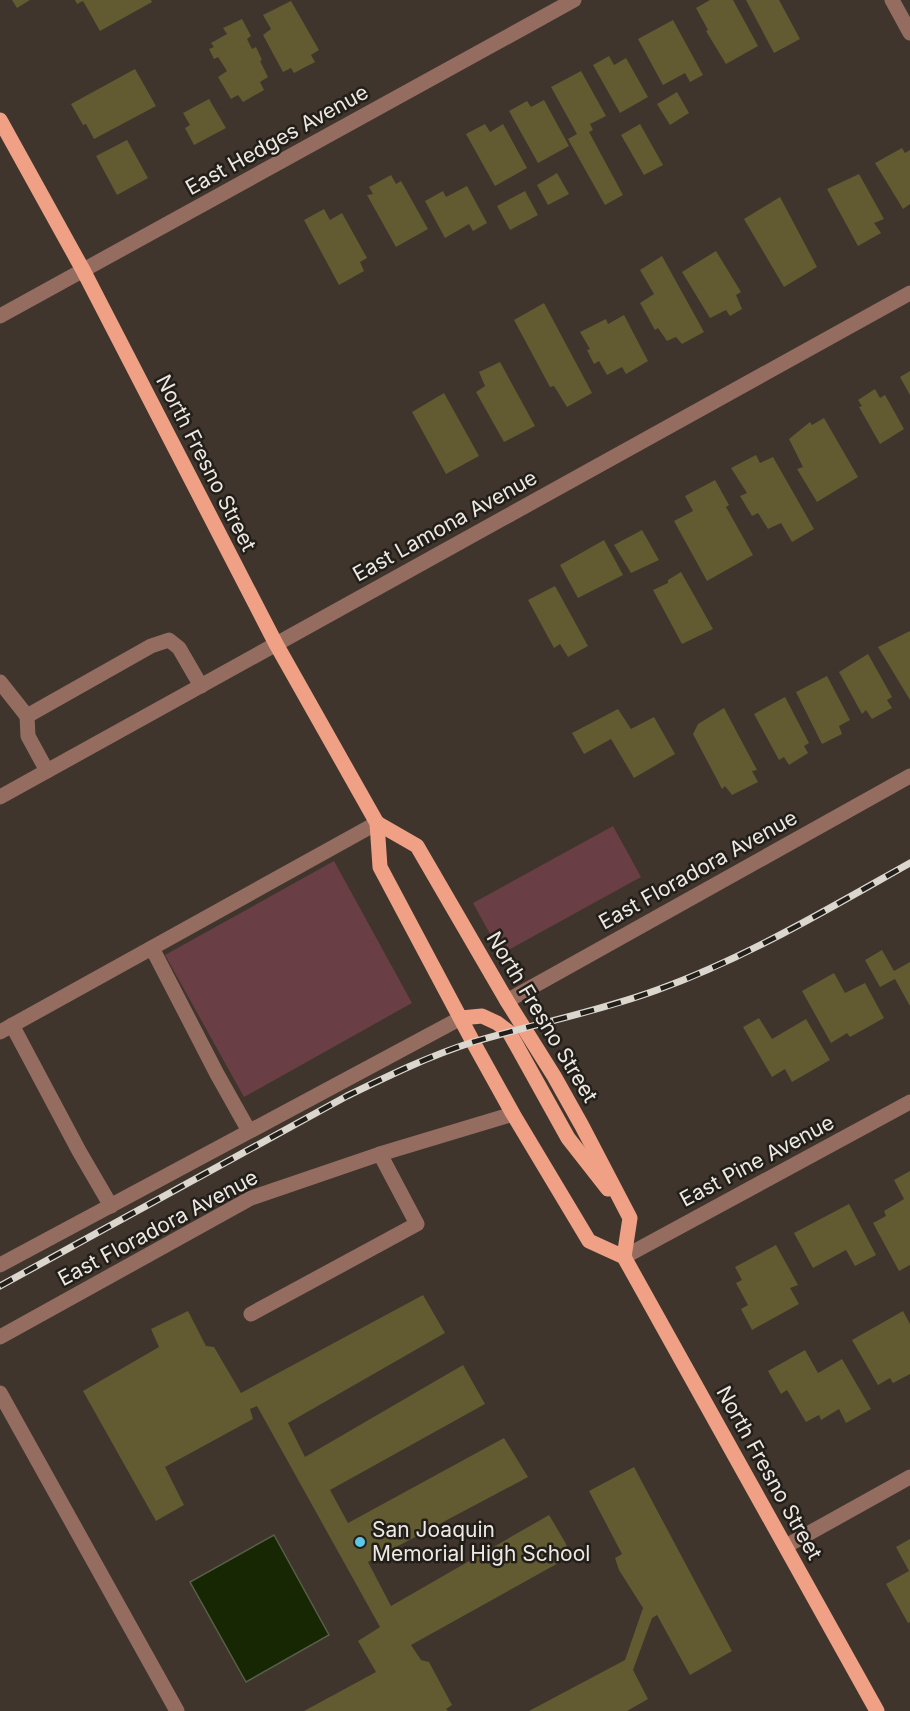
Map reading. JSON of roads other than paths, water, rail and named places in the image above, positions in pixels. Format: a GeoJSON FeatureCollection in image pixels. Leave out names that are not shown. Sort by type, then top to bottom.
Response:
{"type":"FeatureCollection","features":[{"type":"Feature","properties":{"kind":"main road","name":"North Fresno Street"},"geometry":{"type":"LineString","coordinates":[[0,120],[84,270],[276,644],[377,823],[380,867],[513,1114],[589,1241],[624,1257],[878,1711]]}},
{"type":"Feature","properties":{"kind":"main road","name":"North Fresno Street"},"geometry":{"type":"LineString","coordinates":[[377,823],[417,846],[577,1116],[630,1218]]}},
{"type":"Feature","properties":{"kind":"main road"},"geometry":{"type":"LineString","coordinates":[[461,1018],[482,1016],[509,1032],[568,1138],[630,1218],[624,1257]]}},
{"type":"Feature","properties":{"kind":"street","name":"East Hedges Avenue"},"geometry":{"type":"LineString","coordinates":[[0,316],[574,0]]}},
{"type":"Feature","properties":{"kind":"street"},"geometry":{"type":"LineString","coordinates":[[892,0],[910,33]]}},
{"type":"Feature","properties":{"kind":"street","name":"East Lamona Avenue"},"geometry":{"type":"LineString","coordinates":[[0,797],[910,293]]}},
{"type":"Feature","properties":{"kind":"street"},"geometry":{"type":"LineString","coordinates":[[27,716],[151,646],[169,640],[179,648],[201,686]]}},
{"type":"Feature","properties":{"kind":"street"},"geometry":{"type":"LineString","coordinates":[[0,682],[6,702],[27,716]]}},
{"type":"Feature","properties":{"kind":"street"},"geometry":{"type":"LineString","coordinates":[[27,716],[28,736],[47,771]]}},
{"type":"Feature","properties":{"kind":"street","name":"East Floradora Avenue"},"geometry":{"type":"LineString","coordinates":[[507,1001],[910,776]]}},
{"type":"Feature","properties":{"kind":"street"},"geometry":{"type":"LineString","coordinates":[[111,1206],[6,1029],[377,823]]}},
{"type":"Feature","properties":{"kind":"street"},"geometry":{"type":"LineString","coordinates":[[152,948],[249,1131]]}},
{"type":"Feature","properties":{"kind":"street","name":"East Floradora Avenue"},"geometry":{"type":"LineString","coordinates":[[0,1265],[461,1018]]}},
{"type":"Feature","properties":{"kind":"street","name":"East Pine Avenue"},"geometry":{"type":"LineString","coordinates":[[624,1257],[910,1102]]}},
{"type":"Feature","properties":{"kind":"street","name":"East Floradora Avenue"},"geometry":{"type":"LineString","coordinates":[[0,1337],[251,1198],[380,1154],[513,1114]]}},
{"type":"Feature","properties":{"kind":"street"},"geometry":{"type":"LineString","coordinates":[[251,1314],[417,1224],[380,1154]]}},
{"type":"Feature","properties":{"kind":"street"},"geometry":{"type":"LineString","coordinates":[[0,1393],[177,1711]]}},
{"type":"Feature","properties":{"kind":"street"},"geometry":{"type":"LineString","coordinates":[[786,1546],[910,1477]]}},
{"type":"Feature","properties":{"kind":"railway"},"geometry":{"type":"LineString","coordinates":[[0,1286],[347,1096],[393,1074],[473,1042],[612,1005],[690,977],[786,932],[910,863]]}},
{"type":"Feature","properties":{"kind":"place","name":"San Joaquin Memorial High School"},"geometry":{"type":"Point","coordinates":[360,1542]}}]}
